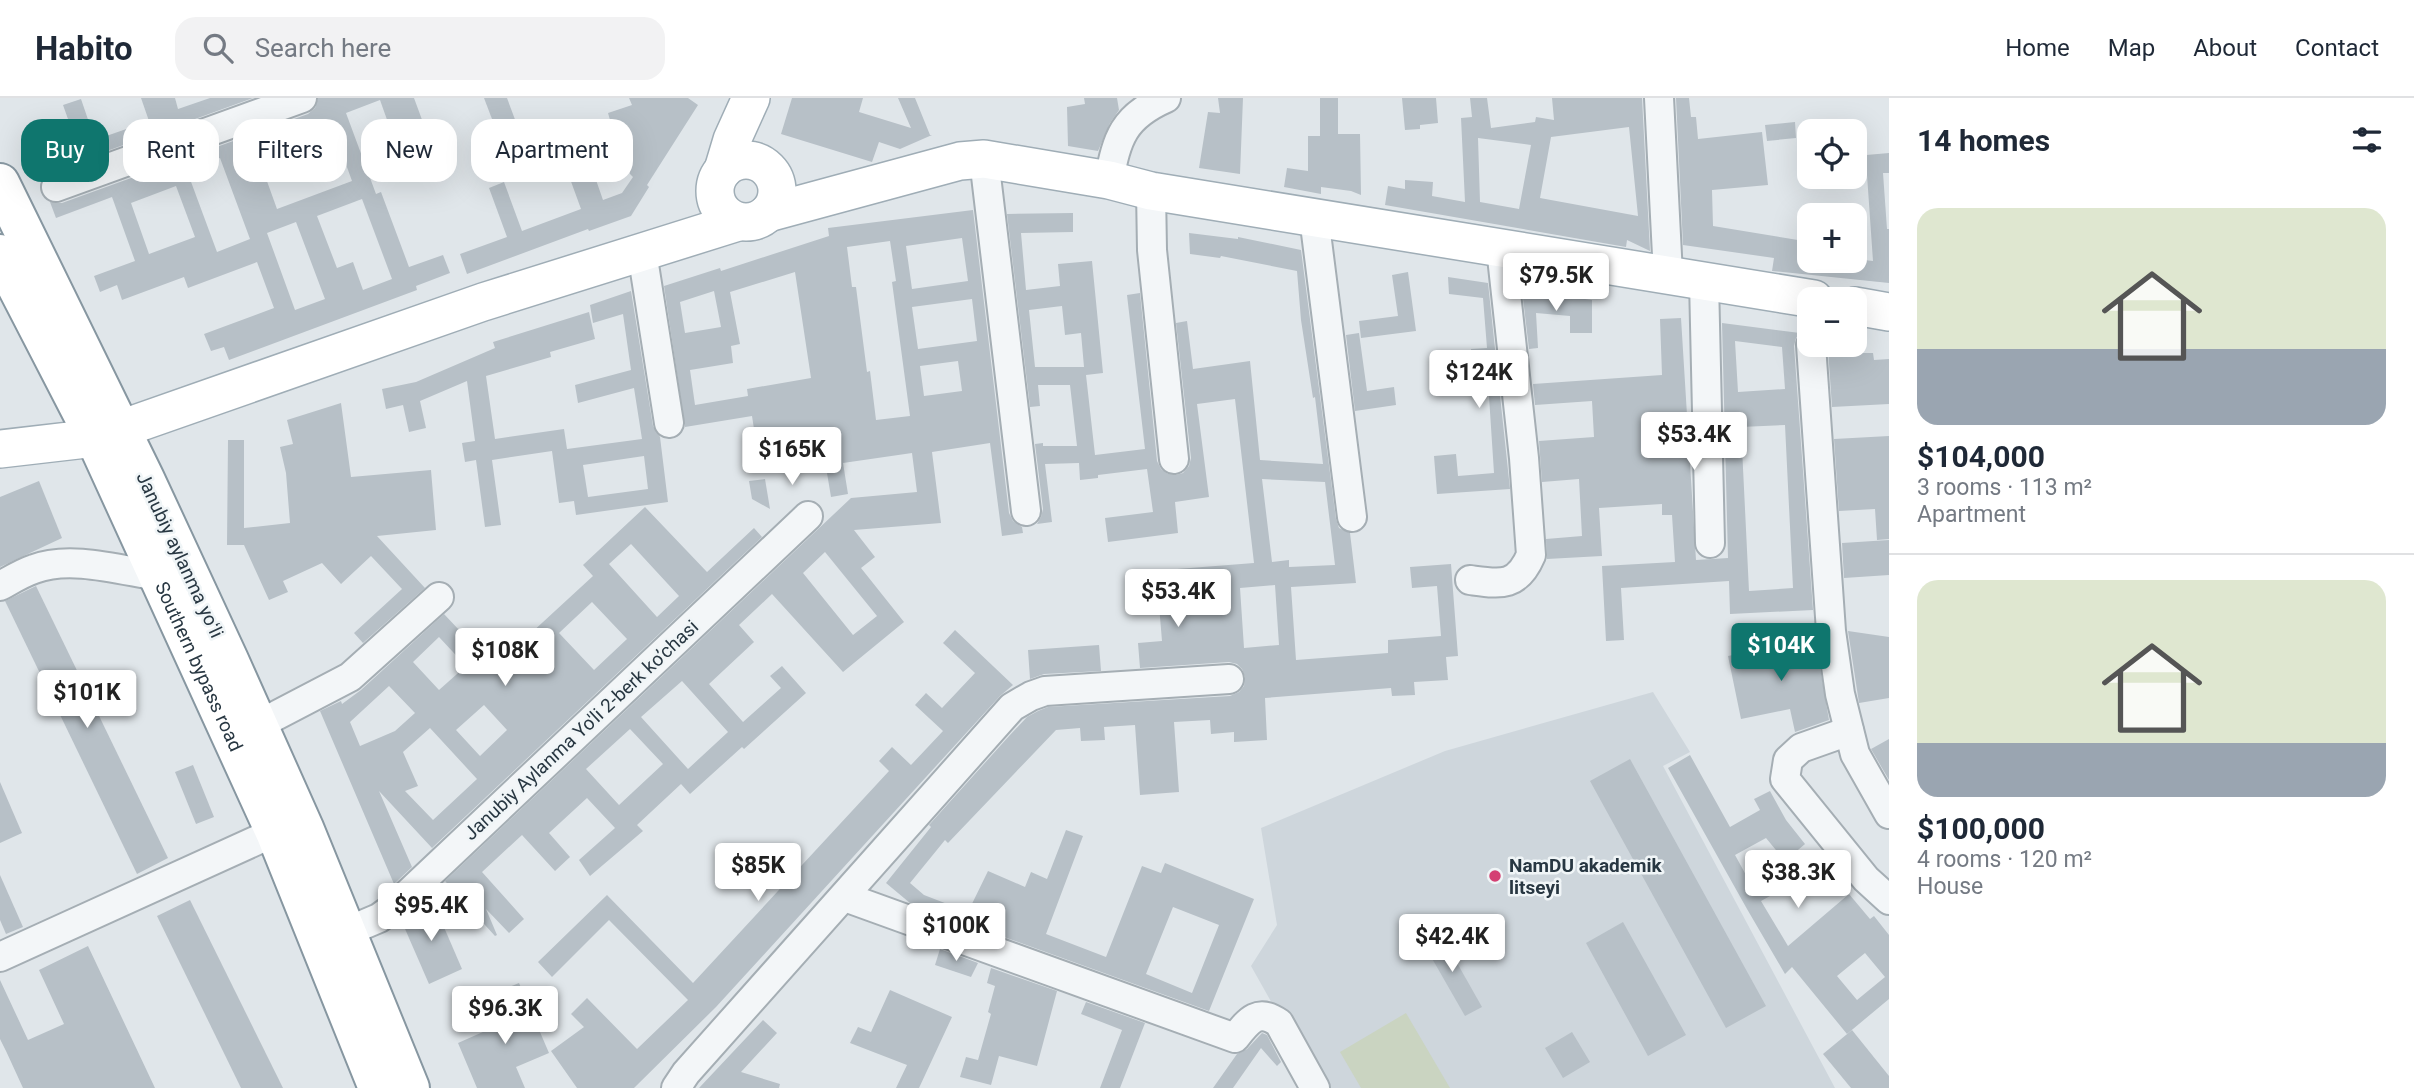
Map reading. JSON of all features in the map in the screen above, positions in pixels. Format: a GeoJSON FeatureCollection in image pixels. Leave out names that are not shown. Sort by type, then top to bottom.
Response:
{"type":"FeatureCollection","features":[{"type":"Feature","properties":{"kind":"highway","name":"Janubiy aylanma yoʻli"},"geometry":{"type":"LineString","coordinates":[[0,183],[107,433],[258,725],[410,1088]]}},
{"type":"Feature","properties":{"kind":"highway","name":"Southern bypass road"},"geometry":{"type":"LineString","coordinates":[[0,254],[107,433],[158,576],[275,832],[378,1088]]}},
{"type":"Feature","properties":{"kind":"main road"},"geometry":{"type":"LineString","coordinates":[[741,173],[732,140],[751,98]]}},
{"type":"Feature","properties":{"kind":"main road"},"geometry":{"type":"LineString","coordinates":[[741,173],[776,183],[774,204],[753,218],[721,210],[716,200],[741,173],[752,134],[757,98]]}},
{"type":"Feature","properties":{"kind":"main road"},"geometry":{"type":"LineString","coordinates":[[0,449],[107,433],[483,302],[642,252],[753,218],[960,161],[984,159],[1109,180],[1151,191],[1704,281],[1797,305]]}},
{"type":"Feature","properties":{"kind":"main road"},"geometry":{"type":"LineString","coordinates":[[642,252],[741,173],[801,179],[894,179]]}},
{"type":"Feature","properties":{"kind":"main road"},"geometry":{"type":"LineString","coordinates":[[1867,308],[1889,312]]}},
{"type":"Feature","properties":{"kind":"street"},"geometry":{"type":"LineString","coordinates":[[56,187],[302,98]]}},
{"type":"Feature","properties":{"kind":"street"},"geometry":{"type":"LineString","coordinates":[[1109,180],[1116,144],[1127,110],[1146,108],[1166,98]]}},
{"type":"Feature","properties":{"kind":"street"},"geometry":{"type":"LineString","coordinates":[[1659,98],[1668,275]]}},
{"type":"Feature","properties":{"kind":"street"},"geometry":{"type":"LineString","coordinates":[[984,159],[1026,510]]}},
{"type":"Feature","properties":{"kind":"street"},"geometry":{"type":"LineString","coordinates":[[1151,191],[1152,250],[1174,459]]}},
{"type":"Feature","properties":{"kind":"street"},"geometry":{"type":"LineString","coordinates":[[1314,217],[1352,517]]}},
{"type":"Feature","properties":{"kind":"street"},"geometry":{"type":"LineString","coordinates":[[1469,580],[1502,584],[1516,578],[1531,555],[1524,458],[1501,248]]}},
{"type":"Feature","properties":{"kind":"street"},"geometry":{"type":"LineString","coordinates":[[642,252],[669,423]]}},
{"type":"Feature","properties":{"kind":"street"},"geometry":{"type":"LineString","coordinates":[[1704,281],[1710,543]]}},
{"type":"Feature","properties":{"kind":"street"},"geometry":{"type":"LineString","coordinates":[[1812,357],[1831,631],[1840,694],[1856,754],[1889,814]]}},
{"type":"Feature","properties":{"kind":"street","name":"Janubiy Аylanma Yo'li 2-berk koʼchasi"},"geometry":{"type":"LineString","coordinates":[[346,932],[379,918],[394,907],[808,516]]}},
{"type":"Feature","properties":{"kind":"street"},"geometry":{"type":"LineString","coordinates":[[0,586],[33,569],[53,564],[70,563],[158,576]]}},
{"type":"Feature","properties":{"kind":"street"},"geometry":{"type":"LineString","coordinates":[[258,725],[350,677],[439,597]]}},
{"type":"Feature","properties":{"kind":"street"},"geometry":{"type":"LineString","coordinates":[[676,1088],[686,1073],[1020,701],[1045,691],[1229,679]]}},
{"type":"Feature","properties":{"kind":"street"},"geometry":{"type":"LineString","coordinates":[[1849,731],[1801,748],[1788,760],[1785,779],[1866,879],[1889,900]]}},
{"type":"Feature","properties":{"kind":"street"},"geometry":{"type":"LineString","coordinates":[[0,957],[275,832]]}},
{"type":"Feature","properties":{"kind":"street"},"geometry":{"type":"LineString","coordinates":[[845,897],[1235,1038],[1249,1020],[1259,1016],[1271,1017],[1279,1023],[1315,1088]]}},
{"type":"Feature","properties":{"kind":"shaded area","name":"NamDU akademik litseyi"},"geometry":{"type":"Polygon","coordinates":[[[1653,692],[1690,752],[1663,766],[1835,1088],[1320,1088],[1251,966],[1277,925],[1261,828],[1445,751],[1653,692]]]}},
{"type":"Feature","properties":{"kind":"green space"},"geometry":{"type":"Polygon","coordinates":[[[1406,1013],[1450,1088],[1361,1088],[1340,1052],[1406,1013]]]}},
{"type":"Feature","properties":{"kind":"building"},"geometry":{"type":"Polygon","coordinates":[[[141,98],[175,98],[178,109],[210,98],[253,98],[195,119],[148,119],[141,98]]]}},
{"type":"Feature","properties":{"kind":"building"},"geometry":{"type":"Polygon","coordinates":[[[318,98],[414,98],[422,119],[387,119],[380,100],[346,113],[361,154],[361,182],[372,182],[376,194],[381,192],[409,267],[443,255],[450,273],[416,286],[417,290],[229,360],[224,347],[211,351],[204,334],[274,308],[257,262],[188,288],[184,277],[122,300],[117,285],[100,292],[94,276],[135,261],[112,197],[56,218],[50,202],[62,203],[123,181],[191,182],[217,252],[250,239],[219,158],[219,146],[233,141],[233,182],[267,182],[277,209],[352,181],[347,167],[347,119],[294,119],[315,108],[318,98]],[[176,186],[131,203],[149,254],[195,237],[176,186]],[[362,199],[317,216],[337,268],[353,262],[363,290],[392,279],[362,199]],[[296,222],[267,233],[295,310],[325,299],[296,222]]]}},
{"type":"Feature","properties":{"kind":"building"},"geometry":{"type":"Polygon","coordinates":[[[484,98],[507,98],[515,119],[492,119],[484,98]]]}},
{"type":"Feature","properties":{"kind":"building"},"geometry":{"type":"Polygon","coordinates":[[[629,98],[688,98],[698,105],[647,185],[649,187],[631,216],[467,274],[460,254],[507,237],[489,188],[504,182],[522,231],[581,209],[571,182],[597,182],[603,200],[622,193],[630,182],[633,182],[633,119],[610,119],[608,113],[632,105],[629,98]]]}},
{"type":"Feature","properties":{"kind":"building"},"geometry":{"type":"Polygon","coordinates":[[[792,98],[863,98],[859,112],[911,128],[898,98],[915,98],[932,135],[900,149],[879,142],[872,162],[781,134],[792,98]]]}},
{"type":"Feature","properties":{"kind":"building"},"geometry":{"type":"Polygon","coordinates":[[[1084,98],[1117,98],[1119,110],[1098,151],[1068,146],[1067,107],[1085,104],[1084,98]]]}},
{"type":"Feature","properties":{"kind":"building"},"geometry":{"type":"Polygon","coordinates":[[[1218,98],[1243,98],[1240,174],[1199,168],[1208,112],[1220,113],[1218,98]]]}},
{"type":"Feature","properties":{"kind":"building"},"geometry":{"type":"Polygon","coordinates":[[[1320,98],[1338,98],[1338,134],[1360,134],[1361,195],[1321,187],[1321,194],[1284,187],[1287,168],[1308,171],[1308,136],[1320,136],[1320,98]]]}},
{"type":"Feature","properties":{"kind":"building"},"geometry":{"type":"Polygon","coordinates":[[[1402,98],[1436,98],[1438,123],[1420,125],[1420,129],[1405,130],[1402,98]]]}},
{"type":"Feature","properties":{"kind":"building"},"geometry":{"type":"Polygon","coordinates":[[[1470,98],[1487,98],[1491,128],[1535,122],[1536,117],[1554,120],[1552,98],[1642,98],[1650,251],[1627,240],[1626,247],[1385,205],[1388,186],[1405,189],[1405,180],[1433,182],[1432,196],[1465,202],[1461,118],[1472,117],[1470,98]],[[1629,127],[1551,137],[1540,198],[1638,216],[1629,127]],[[1478,138],[1480,202],[1519,209],[1531,145],[1478,138]]]}},
{"type":"Feature","properties":{"kind":"building"},"geometry":{"type":"Polygon","coordinates":[[[1676,98],[1689,98],[1691,117],[1696,117],[1698,139],[1762,132],[1768,185],[1712,190],[1713,226],[1797,240],[1797,273],[1867,273],[1867,260],[1873,261],[1867,155],[1889,153],[1889,173],[1883,173],[1889,229],[1889,283],[1772,271],[1774,258],[1683,245],[1676,98]]]}},
{"type":"Feature","properties":{"kind":"building"},"geometry":{"type":"Polygon","coordinates":[[[81,99],[88,119],[68,119],[63,105],[81,99]]]}},
{"type":"Feature","properties":{"kind":"building"},"geometry":{"type":"Polygon","coordinates":[[[1795,122],[1796,138],[1767,141],[1765,125],[1795,122]]]}},
{"type":"Feature","properties":{"kind":"building"},"geometry":{"type":"Polygon","coordinates":[[[123,130],[123,145],[109,150],[109,135],[123,130]]]}},
{"type":"Feature","properties":{"kind":"building"},"geometry":{"type":"Polygon","coordinates":[[[973,210],[1009,513],[1013,521],[1022,527],[1023,533],[1002,536],[990,443],[932,452],[941,523],[854,530],[875,557],[861,568],[904,622],[843,672],[772,594],[739,625],[754,642],[709,684],[743,722],[781,688],[770,676],[782,666],[806,693],[690,794],[681,784],[637,825],[643,831],[590,876],[579,860],[615,828],[587,798],[549,833],[570,857],[555,871],[522,835],[482,872],[524,919],[509,933],[486,909],[497,935],[495,936],[445,881],[851,498],[917,492],[912,453],[843,463],[848,494],[831,497],[824,455],[810,457],[807,440],[757,448],[752,416],[685,427],[664,286],[720,268],[721,271],[829,236],[828,228],[973,210]],[[962,238],[906,246],[912,289],[968,281],[962,238]],[[890,241],[847,247],[852,287],[856,287],[876,420],[910,416],[892,282],[896,281],[890,241]],[[795,272],[730,292],[740,344],[731,346],[733,363],[690,370],[695,405],[748,396],[747,389],[811,378],[795,272]],[[714,291],[680,302],[685,333],[721,327],[714,291]],[[972,299],[912,307],[918,349],[977,341],[972,299]],[[958,361],[920,366],[924,396],[962,391],[958,361]],[[825,552],[803,573],[853,635],[877,616],[825,552]],[[682,681],[641,717],[688,769],[728,732],[682,681]],[[630,729],[586,769],[619,805],[663,764],[630,729]]]}},
{"type":"Feature","properties":{"kind":"building"},"geometry":{"type":"Polygon","coordinates":[[[1073,213],[1073,232],[1021,233],[1026,290],[1060,286],[1058,264],[1092,261],[1103,373],[1086,375],[1095,455],[1145,449],[1127,295],[1140,293],[1157,461],[1161,469],[1176,475],[1183,473],[1191,458],[1176,323],[1187,321],[1193,369],[1250,361],[1260,460],[1323,464],[1315,397],[1313,398],[1301,320],[1297,271],[1221,256],[1190,254],[1189,233],[1238,237],[1301,250],[1336,519],[1339,528],[1350,533],[1356,583],[1291,587],[1296,660],[1388,653],[1388,640],[1441,636],[1437,586],[1412,588],[1410,567],[1451,564],[1458,656],[1446,657],[1448,680],[1414,682],[1415,695],[1392,696],[1391,688],[1265,698],[1267,740],[1234,742],[1234,732],[1211,734],[1210,720],[1174,722],[1179,792],[1140,795],[1135,725],[1104,727],[1105,740],[1081,741],[1080,728],[1056,730],[948,843],[945,840],[910,883],[924,895],[968,912],[988,871],[1025,887],[1031,872],[1047,879],[1066,830],[1083,836],[1046,934],[1106,957],[1142,866],[1161,873],[1165,863],[1254,899],[1209,1011],[910,903],[886,883],[931,827],[929,825],[1027,717],[1048,707],[1230,696],[1244,686],[1242,669],[1229,662],[1140,668],[1138,643],[1162,641],[1158,593],[1179,592],[1177,569],[1254,563],[1235,399],[1197,404],[1209,497],[1175,502],[1178,533],[1108,542],[1105,518],[1153,512],[1147,469],[1080,480],[1079,463],[1045,464],[1052,522],[1037,524],[1043,509],[1035,444],[1077,446],[1070,385],[1038,385],[1040,406],[1030,407],[1007,214],[1073,213]],[[1062,306],[1029,310],[1035,367],[1084,367],[1081,333],[1065,335],[1062,306]],[[1262,479],[1272,562],[1289,560],[1289,567],[1335,565],[1325,482],[1262,479]],[[1275,585],[1240,588],[1244,648],[1279,645],[1275,585]],[[1173,907],[1146,974],[1192,993],[1219,925],[1173,907]]]}},
{"type":"Feature","properties":{"kind":"building"},"geometry":{"type":"Polygon","coordinates":[[[1408,272],[1416,331],[1361,338],[1359,321],[1398,316],[1392,275],[1408,272]]]}},
{"type":"Feature","properties":{"kind":"building"},"geometry":{"type":"Polygon","coordinates":[[[1448,277],[1488,283],[1510,489],[1437,494],[1434,456],[1456,454],[1458,476],[1494,473],[1487,366],[1472,367],[1471,349],[1487,348],[1483,298],[1449,294],[1448,277]]]}},
{"type":"Feature","properties":{"kind":"building"},"geometry":{"type":"Polygon","coordinates":[[[1522,290],[1592,300],[1592,333],[1570,333],[1570,316],[1536,313],[1538,348],[1529,349],[1522,290]]]}},
{"type":"Feature","properties":{"kind":"building"},"geometry":{"type":"Polygon","coordinates":[[[631,291],[653,426],[660,437],[668,502],[576,515],[574,501],[559,503],[552,451],[492,460],[501,525],[485,527],[476,460],[465,462],[462,443],[475,441],[467,381],[420,401],[426,428],[409,432],[403,405],[386,409],[382,389],[416,382],[495,348],[493,342],[589,312],[595,339],[550,352],[551,357],[486,376],[495,439],[564,429],[567,449],[642,439],[634,388],[578,403],[575,385],[631,370],[623,314],[593,323],[590,305],[631,291]],[[644,456],[583,465],[588,497],[648,489],[644,456]]]}},
{"type":"Feature","properties":{"kind":"building"},"geometry":{"type":"Polygon","coordinates":[[[1681,318],[1696,560],[1728,558],[1722,323],[1797,333],[1794,346],[1813,610],[1730,614],[1729,581],[1621,588],[1624,640],[1606,641],[1602,566],[1675,562],[1672,515],[1662,515],[1662,504],[1599,508],[1602,556],[1547,559],[1546,539],[1582,536],[1579,479],[1542,482],[1539,441],[1594,437],[1592,401],[1535,405],[1533,384],[1662,375],[1660,319],[1681,318]],[[1735,341],[1738,392],[1785,389],[1782,347],[1735,341]],[[1785,425],[1741,427],[1749,591],[1793,588],[1785,425]]]}},
{"type":"Feature","properties":{"kind":"building"},"geometry":{"type":"Polygon","coordinates":[[[1359,333],[1367,391],[1394,387],[1396,405],[1355,411],[1346,335],[1359,333]]]}},
{"type":"Feature","properties":{"kind":"building"},"geometry":{"type":"Polygon","coordinates":[[[1867,353],[1873,353],[1874,360],[1889,359],[1889,404],[1832,407],[1829,357],[1867,357],[1867,353]]]}},
{"type":"Feature","properties":{"kind":"building"},"geometry":{"type":"Polygon","coordinates":[[[341,403],[351,477],[431,470],[436,530],[377,536],[425,588],[363,643],[354,633],[402,589],[371,556],[341,584],[322,563],[283,581],[288,592],[269,600],[244,545],[227,545],[228,440],[244,440],[244,528],[290,523],[286,473],[280,447],[293,444],[287,420],[341,403]]]}},
{"type":"Feature","properties":{"kind":"building"},"geometry":{"type":"Polygon","coordinates":[[[1889,436],[1889,539],[1877,540],[1875,509],[1839,511],[1834,439],[1889,436]]]}},
{"type":"Feature","properties":{"kind":"building"},"geometry":{"type":"Polygon","coordinates":[[[765,479],[770,509],[752,499],[749,481],[765,479]]]}},
{"type":"Feature","properties":{"kind":"building"},"geometry":{"type":"Polygon","coordinates":[[[39,481],[62,538],[0,567],[0,497],[39,481]]]}},
{"type":"Feature","properties":{"kind":"building"},"geometry":{"type":"Polygon","coordinates":[[[645,507],[707,572],[754,528],[762,537],[432,848],[379,791],[412,867],[394,884],[320,711],[341,701],[342,704],[361,690],[444,614],[493,666],[593,576],[583,565],[645,507]],[[631,544],[609,564],[657,617],[679,596],[631,544]],[[592,602],[559,633],[594,670],[627,639],[592,602]],[[439,637],[413,662],[439,690],[466,666],[439,637]],[[389,686],[350,722],[360,746],[395,731],[415,713],[389,686]],[[484,705],[456,730],[480,756],[507,730],[484,705]],[[430,728],[403,752],[418,786],[405,791],[433,820],[477,779],[430,728]]]}},
{"type":"Feature","properties":{"kind":"building"},"geometry":{"type":"Polygon","coordinates":[[[1889,540],[1889,575],[1844,578],[1842,543],[1889,540]]]}},
{"type":"Feature","properties":{"kind":"building"},"geometry":{"type":"Polygon","coordinates":[[[36,586],[168,858],[137,874],[5,601],[36,586]]]}},
{"type":"Feature","properties":{"kind":"building"},"geometry":{"type":"Polygon","coordinates":[[[955,630],[1013,685],[716,1007],[634,1088],[577,1088],[551,1051],[584,1027],[571,1014],[587,998],[637,1049],[688,1000],[609,920],[552,977],[538,962],[607,895],[693,983],[889,771],[879,761],[892,747],[911,765],[943,731],[915,705],[926,693],[942,708],[975,673],[943,643],[955,630]]]}},
{"type":"Feature","properties":{"kind":"building"},"geometry":{"type":"Polygon","coordinates":[[[1848,631],[1889,637],[1889,698],[1859,703],[1848,631]]]}},
{"type":"Feature","properties":{"kind":"building"},"geometry":{"type":"Polygon","coordinates":[[[1815,638],[1829,720],[1795,732],[1790,709],[1741,719],[1728,656],[1815,638]]]}},
{"type":"Feature","properties":{"kind":"building"},"geometry":{"type":"Polygon","coordinates":[[[1099,645],[1101,671],[1044,674],[1030,679],[1028,650],[1099,645]]]}},
{"type":"Feature","properties":{"kind":"building"},"geometry":{"type":"Polygon","coordinates":[[[1889,739],[1889,780],[1871,749],[1889,739]]]}},
{"type":"Feature","properties":{"kind":"building"},"geometry":{"type":"Polygon","coordinates":[[[1690,755],[1730,827],[1760,810],[1754,799],[1770,791],[1786,820],[1805,844],[1785,861],[1766,838],[1735,855],[1752,886],[1773,875],[1781,890],[1761,901],[1788,946],[1849,894],[1870,919],[1874,916],[1889,935],[1889,999],[1847,1034],[1792,967],[1785,974],[1668,768],[1690,755]],[[1865,953],[1837,976],[1857,1000],[1885,977],[1865,953]]]}},
{"type":"Feature","properties":{"kind":"building"},"geometry":{"type":"Polygon","coordinates":[[[1630,759],[1766,1006],[1726,1028],[1590,781],[1630,759]]]}},
{"type":"Feature","properties":{"kind":"building"},"geometry":{"type":"Polygon","coordinates":[[[193,765],[214,817],[196,824],[175,772],[193,765]]]}},
{"type":"Feature","properties":{"kind":"building"},"geometry":{"type":"Polygon","coordinates":[[[0,782],[22,833],[0,843],[0,782]]]}},
{"type":"Feature","properties":{"kind":"building"},"geometry":{"type":"Polygon","coordinates":[[[0,875],[23,927],[6,934],[0,920],[0,875]]]}},
{"type":"Feature","properties":{"kind":"building"},"geometry":{"type":"Polygon","coordinates":[[[431,897],[462,969],[429,984],[402,922],[431,897]]]}},
{"type":"Feature","properties":{"kind":"building"},"geometry":{"type":"Polygon","coordinates":[[[190,900],[283,1088],[241,1088],[157,916],[190,900]]]}},
{"type":"Feature","properties":{"kind":"building"},"geometry":{"type":"Polygon","coordinates":[[[1623,922],[1686,1035],[1648,1056],[1586,943],[1623,922]]]}},
{"type":"Feature","properties":{"kind":"building"},"geometry":{"type":"Polygon","coordinates":[[[1439,931],[1482,1007],[1465,1016],[1422,941],[1439,931]]]}},
{"type":"Feature","properties":{"kind":"building"},"geometry":{"type":"Polygon","coordinates":[[[88,946],[155,1088],[23,1088],[0,1039],[0,980],[28,1040],[64,1024],[39,970],[88,946]]]}},
{"type":"Feature","properties":{"kind":"building"},"geometry":{"type":"Polygon","coordinates":[[[940,949],[978,963],[971,977],[935,965],[940,949]]]}},
{"type":"Feature","properties":{"kind":"building"},"geometry":{"type":"Polygon","coordinates":[[[991,968],[1057,991],[1037,1066],[999,1056],[991,1085],[960,1077],[966,1057],[978,1060],[991,1014],[988,1012],[995,986],[987,983],[991,968]]]}},
{"type":"Feature","properties":{"kind":"building"},"geometry":{"type":"Polygon","coordinates":[[[519,983],[549,1053],[516,1067],[525,1088],[477,1088],[458,1043],[512,1019],[499,991],[519,983]]]}},
{"type":"Feature","properties":{"kind":"building"},"geometry":{"type":"Polygon","coordinates":[[[890,990],[952,1017],[919,1088],[896,1088],[907,1065],[850,1043],[858,1027],[871,1032],[890,990]]]}},
{"type":"Feature","properties":{"kind":"building"},"geometry":{"type":"Polygon","coordinates":[[[1086,1002],[1145,1023],[1120,1088],[1100,1088],[1122,1030],[1081,1014],[1086,1002]]]}},
{"type":"Feature","properties":{"kind":"building"},"geometry":{"type":"Polygon","coordinates":[[[763,1020],[777,1033],[741,1072],[780,1084],[779,1088],[699,1088],[763,1020]]]}},
{"type":"Feature","properties":{"kind":"building"},"geometry":{"type":"Polygon","coordinates":[[[1852,1030],[1889,1076],[1889,1088],[1851,1088],[1823,1054],[1852,1030]]]}},
{"type":"Feature","properties":{"kind":"building"},"geometry":{"type":"Polygon","coordinates":[[[1572,1032],[1590,1062],[1563,1078],[1545,1048],[1572,1032]]]}},
{"type":"Feature","properties":{"kind":"building"},"geometry":{"type":"Polygon","coordinates":[[[1262,1033],[1267,1035],[1281,1062],[1277,1066],[1261,1048],[1233,1088],[1213,1088],[1237,1054],[1247,1049],[1262,1033]]]}},
{"type":"Feature","properties":{"kind":"place","name":"NamDU akademik litseyi"},"geometry":{"type":"Point","coordinates":[1495,876]}}]}
